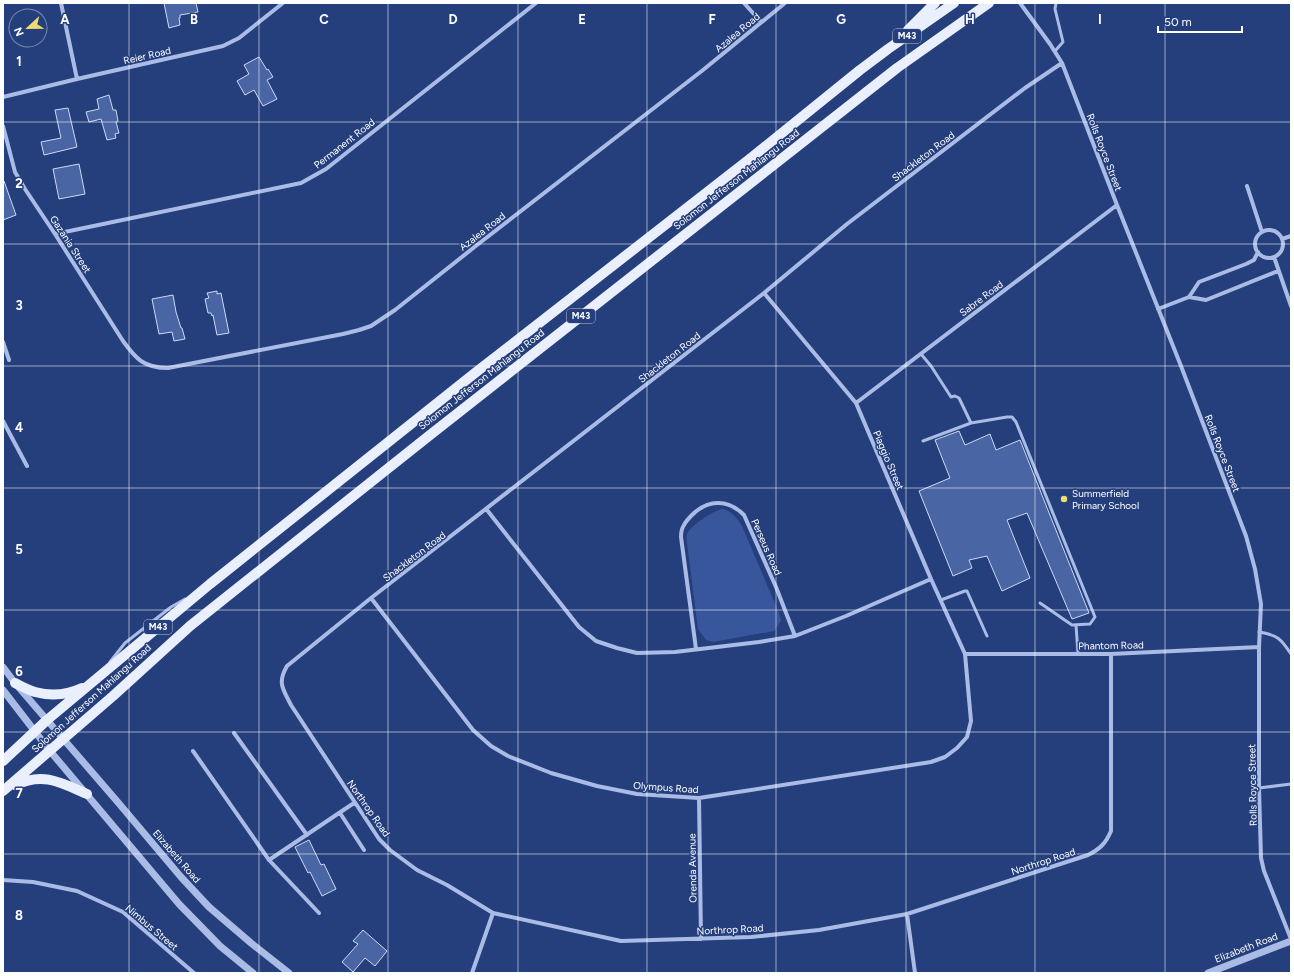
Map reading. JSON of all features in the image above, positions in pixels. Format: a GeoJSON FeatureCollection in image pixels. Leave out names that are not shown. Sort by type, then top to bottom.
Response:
{"type":"FeatureCollection","features":[{"type":"Feature","properties":{"kind":"main road"},"geometry":{"type":"LineString","coordinates":[[888,50],[935,3]]}},
{"type":"Feature","properties":{"kind":"main road","name":"Solomon Jefferson Mahlangu Road"},"geometry":{"type":"LineString","coordinates":[[3,761],[36,732],[47,720],[210,584],[475,373],[888,50],[954,3]]}},
{"type":"Feature","properties":{"kind":"main road","name":"Solomon Jefferson Mahlangu Road"},"geometry":{"type":"LineString","coordinates":[[5,789],[113,696],[190,626],[405,454],[897,68],[989,3]]}},
{"type":"Feature","properties":{"kind":"main road"},"geometry":{"type":"LineString","coordinates":[[15,683],[34,692],[54,695],[76,690],[88,685]]}},
{"type":"Feature","properties":{"kind":"main road"},"geometry":{"type":"LineString","coordinates":[[5,789],[24,781],[40,778],[61,782],[87,794]]}},
{"type":"Feature","properties":{"kind":"street"},"geometry":{"type":"LineString","coordinates":[[61,3],[77,79]]}},
{"type":"Feature","properties":{"kind":"street","name":"Reier Road"},"geometry":{"type":"LineString","coordinates":[[3,97],[223,46],[239,38],[283,3]]}},
{"type":"Feature","properties":{"kind":"street","name":"Permanent Road"},"geometry":{"type":"LineString","coordinates":[[56,234],[301,183],[326,169],[536,3]]}},
{"type":"Feature","properties":{"kind":"street"},"geometry":{"type":"LineString","coordinates":[[744,3],[761,22]]}},
{"type":"Feature","properties":{"kind":"street","name":"Azalea Road"},"geometry":{"type":"LineString","coordinates":[[143,363],[153,368],[168,368],[348,333],[371,326],[395,310],[704,70],[785,3]]}},
{"type":"Feature","properties":{"kind":"street","name":"Rolls Royce Street"},"geometry":{"type":"LineString","coordinates":[[1020,3],[1062,62],[1116,205],[1246,536],[1255,569],[1261,604],[1259,632],[1259,788],[1262,864],[1291,940]]}},
{"type":"Feature","properties":{"kind":"street","name":"Shackleton Road"},"geometry":{"type":"LineString","coordinates":[[287,666],[372,598],[764,294],[847,224],[1025,88],[1062,62]]}},
{"type":"Feature","properties":{"kind":"street","name":"Gazania Street"},"geometry":{"type":"LineString","coordinates":[[3,126],[15,172],[123,341],[132,353],[143,363]]}},
{"type":"Feature","properties":{"kind":"street"},"geometry":{"type":"LineString","coordinates":[[1247,186],[1262,232]]}},
{"type":"Feature","properties":{"kind":"street","name":"Sabre Road"},"geometry":{"type":"LineString","coordinates":[[856,404],[1116,205]]}},
{"type":"Feature","properties":{"kind":"street"},"geometry":{"type":"LineString","coordinates":[[1272,230],[1280,235],[1282,239],[1283,244],[1280,252],[1274,257],[1265,257],[1258,252],[1256,248],[1256,239],[1262,232],[1272,230]]}},
{"type":"Feature","properties":{"kind":"street"},"geometry":{"type":"LineString","coordinates":[[1282,239],[1291,236]]}},
{"type":"Feature","properties":{"kind":"street"},"geometry":{"type":"LineString","coordinates":[[1189,297],[1199,282],[1254,260],[1258,252]]}},
{"type":"Feature","properties":{"kind":"street"},"geometry":{"type":"LineString","coordinates":[[1274,257],[1291,306]]}},
{"type":"Feature","properties":{"kind":"street"},"geometry":{"type":"LineString","coordinates":[[1158,309],[1189,297],[1206,300],[1278,271]]}},
{"type":"Feature","properties":{"kind":"street","name":"Piaggio Street"},"geometry":{"type":"LineString","coordinates":[[764,294],[856,404],[965,654]]}},
{"type":"Feature","properties":{"kind":"street"},"geometry":{"type":"LineString","coordinates":[[3,342],[9,360]]}},
{"type":"Feature","properties":{"kind":"street"},"geometry":{"type":"LineString","coordinates":[[3,421],[27,466]]}},
{"type":"Feature","properties":{"kind":"street","name":"Perseus Road"},"geometry":{"type":"LineString","coordinates":[[696,650],[681,547],[681,536],[683,526],[695,512],[709,504],[716,503],[728,504],[738,509],[744,515],[776,587],[795,636]]}},
{"type":"Feature","properties":{"kind":"street"},"geometry":{"type":"LineString","coordinates":[[487,510],[579,627],[596,641],[637,653],[696,650],[795,636],[846,616],[931,579]]}},
{"type":"Feature","properties":{"kind":"street","name":"Olympus Road"},"geometry":{"type":"LineString","coordinates":[[372,598],[473,730],[497,749],[508,756],[551,773],[598,786],[637,794],[699,798],[931,762],[945,757],[957,748],[967,737],[971,721],[965,654]]}},
{"type":"Feature","properties":{"kind":"street","name":"Phantom Road"},"geometry":{"type":"LineString","coordinates":[[965,654],[1111,654],[1259,647]]}},
{"type":"Feature","properties":{"kind":"street","name":"Northrop Road"},"geometry":{"type":"LineString","coordinates":[[287,666],[282,675],[282,684],[291,705],[378,839],[390,850],[417,870],[447,885],[493,913],[621,941],[751,937],[819,930],[907,914],[1088,855],[1095,851],[1107,840],[1111,831],[1111,654]]}},
{"type":"Feature","properties":{"kind":"street","name":"Elizabeth Road"},"geometry":{"type":"LineString","coordinates":[[3,667],[181,877],[220,916],[289,973]]}},
{"type":"Feature","properties":{"kind":"street"},"geometry":{"type":"LineString","coordinates":[[3,690],[50,751],[179,904],[220,946],[253,973]]}},
{"type":"Feature","properties":{"kind":"street"},"geometry":{"type":"LineString","coordinates":[[234,732],[307,835]]}},
{"type":"Feature","properties":{"kind":"street"},"geometry":{"type":"LineString","coordinates":[[193,751],[269,860],[319,913]]}},
{"type":"Feature","properties":{"kind":"street","name":"Orenda Avenue"},"geometry":{"type":"LineString","coordinates":[[699,798],[702,939]]}},
{"type":"Feature","properties":{"kind":"street"},"geometry":{"type":"LineString","coordinates":[[269,860],[354,803]]}},
{"type":"Feature","properties":{"kind":"street"},"geometry":{"type":"LineString","coordinates":[[340,813],[364,850]]}},
{"type":"Feature","properties":{"kind":"street","name":"Nimbus Street"},"geometry":{"type":"LineString","coordinates":[[3,880],[32,882],[77,891],[123,912],[194,973]]}},
{"type":"Feature","properties":{"kind":"street"},"geometry":{"type":"LineString","coordinates":[[472,973],[493,913]]}},
{"type":"Feature","properties":{"kind":"street"},"geometry":{"type":"LineString","coordinates":[[907,914],[915,973]]}},
{"type":"Feature","properties":{"kind":"street","name":"Elizabeth Road"},"geometry":{"type":"LineString","coordinates":[[1208,973],[1291,940]]}},
{"type":"Feature","properties":{"kind":"lane"},"geometry":{"type":"LineString","coordinates":[[1055,51],[1063,42],[1055,10],[1056,3]]}},
{"type":"Feature","properties":{"kind":"lane"},"geometry":{"type":"LineString","coordinates":[[1193,291],[1196,298]]}},
{"type":"Feature","properties":{"kind":"lane"},"geometry":{"type":"LineString","coordinates":[[921,354],[931,366],[951,397],[956,396],[959,398],[971,423]]}},
{"type":"Feature","properties":{"kind":"lane"},"geometry":{"type":"LineString","coordinates":[[923,441],[971,423],[1007,417],[1012,418],[1016,422],[1095,617],[1090,624],[1072,625],[1040,603]]}},
{"type":"Feature","properties":{"kind":"lane"},"geometry":{"type":"LineString","coordinates":[[941,600],[965,591],[967,592],[988,636]]}},
{"type":"Feature","properties":{"kind":"lane"},"geometry":{"type":"LineString","coordinates":[[1076,625],[1078,654]]}},
{"type":"Feature","properties":{"kind":"lane"},"geometry":{"type":"LineString","coordinates":[[1259,632],[1272,634],[1282,641],[1291,654]]}},
{"type":"Feature","properties":{"kind":"lane"},"geometry":{"type":"LineString","coordinates":[[1259,788],[1291,784]]}},
{"type":"Feature","properties":{"kind":"shaded area"},"geometry":{"type":"Polygon","coordinates":[[[723,509],[734,515],[742,526],[781,621],[774,631],[713,642],[706,640],[698,629],[687,534],[693,526],[703,518],[723,509]]]}},
{"type":"Feature","properties":{"kind":"building"},"geometry":{"type":"Polygon","coordinates":[[[164,3],[196,3],[198,12],[180,15],[180,25],[169,28],[164,3]]]}},
{"type":"Feature","properties":{"kind":"building"},"geometry":{"type":"Polygon","coordinates":[[[259,57],[273,77],[267,80],[277,99],[263,106],[254,90],[245,95],[237,81],[249,74],[244,65],[259,57]]]}},
{"type":"Feature","properties":{"kind":"building"},"geometry":{"type":"Polygon","coordinates":[[[109,95],[113,110],[116,110],[118,121],[116,122],[119,133],[115,134],[116,138],[107,140],[101,119],[89,122],[86,112],[99,109],[97,99],[109,95]]]}},
{"type":"Feature","properties":{"kind":"building"},"geometry":{"type":"Polygon","coordinates":[[[68,108],[77,147],[44,155],[41,142],[61,138],[55,110],[68,108]]]}},
{"type":"Feature","properties":{"kind":"building"},"geometry":{"type":"Polygon","coordinates":[[[79,164],[85,194],[59,199],[53,169],[79,164]]]}},
{"type":"Feature","properties":{"kind":"building"},"geometry":{"type":"Polygon","coordinates":[[[3,181],[16,215],[3,220],[3,181]]]}},
{"type":"Feature","properties":{"kind":"building"},"geometry":{"type":"Polygon","coordinates":[[[217,291],[217,294],[221,293],[229,333],[217,335],[213,315],[212,316],[211,313],[208,313],[205,299],[209,298],[207,293],[217,291]]]}},
{"type":"Feature","properties":{"kind":"building"},"geometry":{"type":"Polygon","coordinates":[[[173,295],[176,312],[185,339],[174,341],[172,332],[159,334],[152,299],[173,295]]]}},
{"type":"Feature","properties":{"kind":"building"},"geometry":{"type":"Polygon","coordinates":[[[959,431],[965,445],[990,434],[996,450],[1020,440],[1089,613],[1072,619],[1027,513],[1007,520],[1030,578],[1002,591],[987,556],[969,560],[972,568],[953,576],[919,491],[950,478],[935,440],[959,431]]]}},
{"type":"Feature","properties":{"kind":"building"},"geometry":{"type":"Polygon","coordinates":[[[309,840],[321,865],[324,864],[336,889],[322,896],[295,847],[309,840]]]}},
{"type":"Feature","properties":{"kind":"building"},"geometry":{"type":"Polygon","coordinates":[[[363,930],[387,951],[375,966],[365,958],[353,972],[342,962],[358,944],[353,941],[363,930]]]}},
{"type":"Feature","properties":{"kind":"place","name":"Summerfield Primary School"},"geometry":{"type":"Point","coordinates":[1064,499]}}]}
